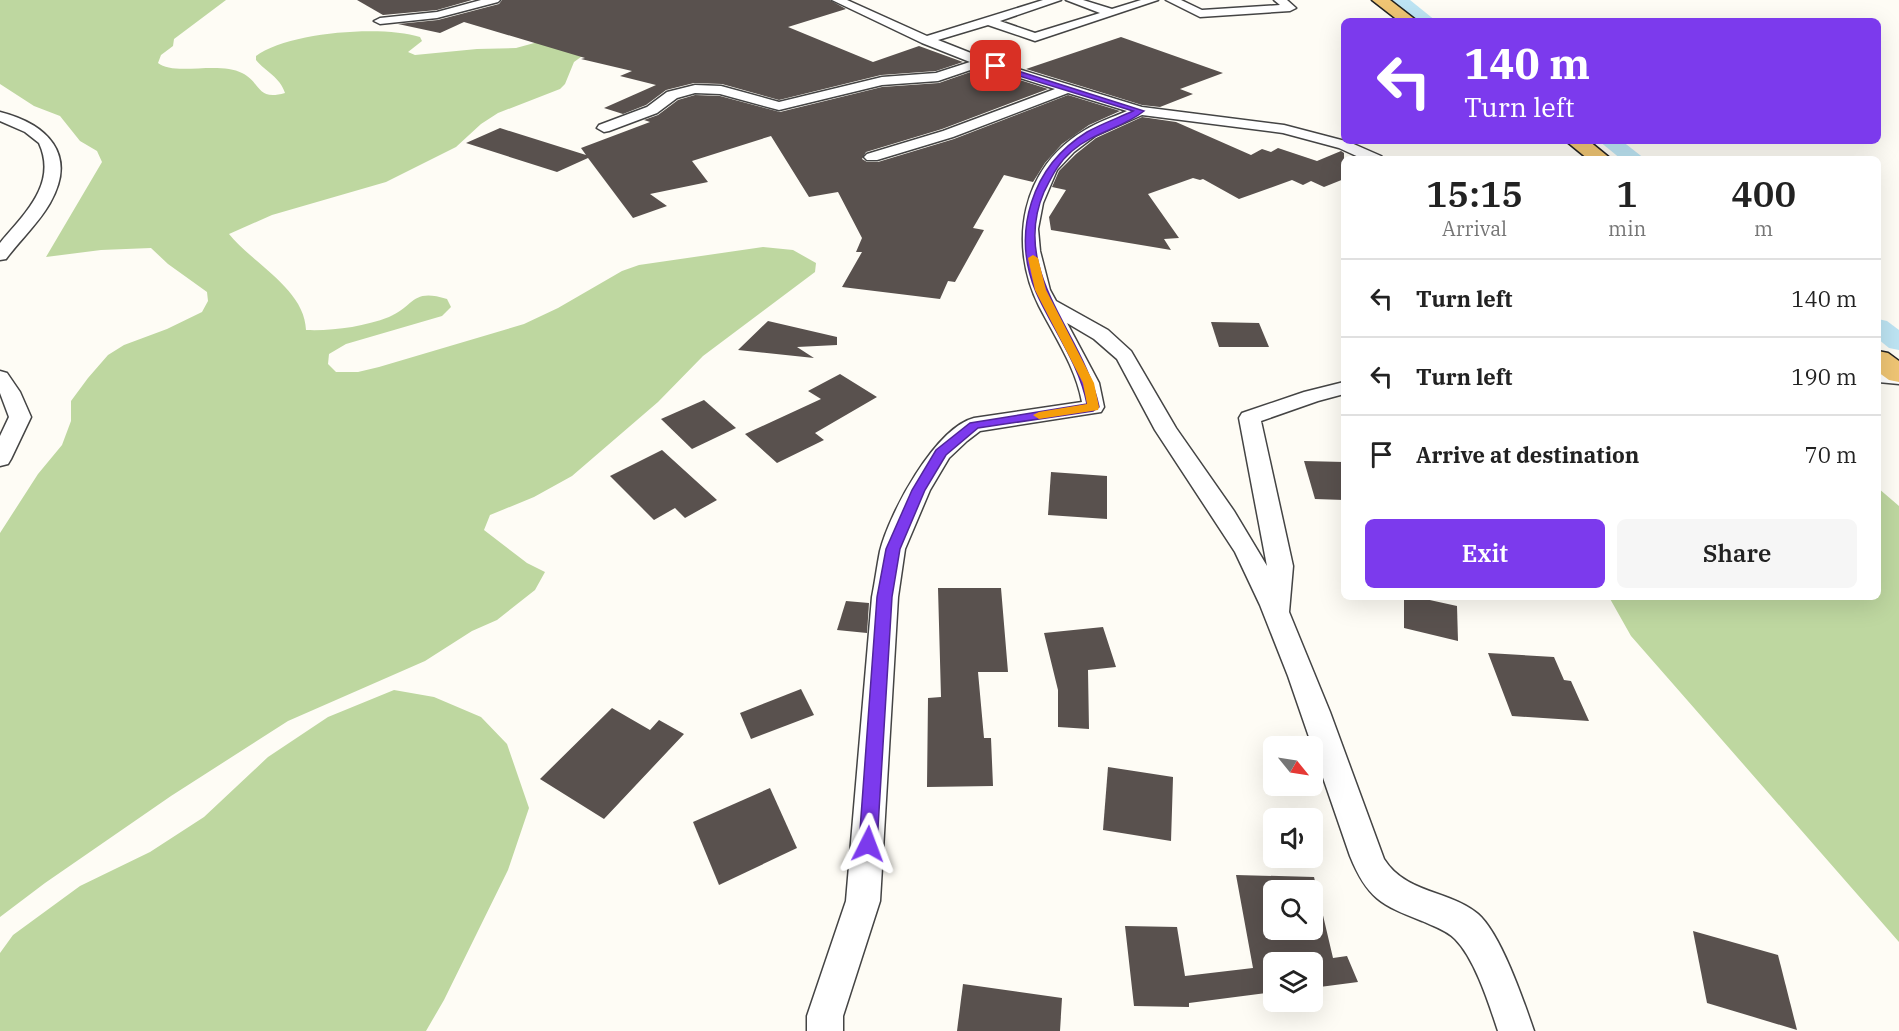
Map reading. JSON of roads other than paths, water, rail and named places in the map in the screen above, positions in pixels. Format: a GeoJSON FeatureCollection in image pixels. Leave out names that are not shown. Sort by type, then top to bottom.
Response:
{"type":"FeatureCollection","features":[{"type":"Feature","properties":{"kind":"main road"},"geometry":{"type":"LineString","coordinates":[[1380,0],[1405,18]]}},
{"type":"Feature","properties":{"kind":"main road"},"geometry":{"type":"LineString","coordinates":[[1580,144],[1597,156]]}},
{"type":"Feature","properties":{"kind":"main road"},"geometry":{"type":"LineString","coordinates":[[1881,361],[1899,376]]}},
{"type":"Feature","properties":{"kind":"street"},"geometry":{"type":"LineString","coordinates":[[380,21],[437,15],[494,0]]}},
{"type":"Feature","properties":{"kind":"street"},"geometry":{"type":"LineString","coordinates":[[838,0],[926,40],[982,62],[1140,111],[1284,129],[1344,145],[1369,156]]}},
{"type":"Feature","properties":{"kind":"street"},"geometry":{"type":"LineString","coordinates":[[926,40],[1055,0]]}},
{"type":"Feature","properties":{"kind":"street"},"geometry":{"type":"LineString","coordinates":[[1072,0],[1112,13]]}},
{"type":"Feature","properties":{"kind":"street"},"geometry":{"type":"LineString","coordinates":[[989,21],[1035,37],[1152,0]]}},
{"type":"Feature","properties":{"kind":"street"},"geometry":{"type":"LineString","coordinates":[[1172,0],[1200,14],[1290,8],[1280,0]]}},
{"type":"Feature","properties":{"kind":"street"},"geometry":{"type":"LineString","coordinates":[[604,128],[652,110],[672,95],[695,88],[721,90],[779,106],[882,81],[938,77],[982,62]]}},
{"type":"Feature","properties":{"kind":"street"},"geometry":{"type":"LineString","coordinates":[[872,157],[958,130],[1067,89]]}},
{"type":"Feature","properties":{"kind":"street"},"geometry":{"type":"LineString","coordinates":[[825,1031],[825,1016],[863,901],[885,597],[893,549],[918,490],[941,453],[974,425],[1093,407],[1089,383],[1041,290],[1031,251],[1030,229],[1035,203],[1050,168],[1090,133],[1140,111]]}},
{"type":"Feature","properties":{"kind":"street"},"geometry":{"type":"LineString","coordinates":[[0,116],[44,139],[52,156],[53,175],[48,194],[38,212],[0,255]]}},
{"type":"Feature","properties":{"kind":"street"},"geometry":{"type":"LineString","coordinates":[[1047,304],[1118,348],[1136,376],[1154,412],[1226,515],[1257,570],[1276,614],[1308,694],[1366,856],[1376,876],[1395,894],[1438,910],[1467,927],[1489,964],[1516,1031]]}},
{"type":"Feature","properties":{"kind":"street"},"geometry":{"type":"LineString","coordinates":[[1881,376],[1899,376]]}},
{"type":"Feature","properties":{"kind":"street"},"geometry":{"type":"LineString","coordinates":[[0,378],[10,392],[20,417],[0,459]]}},
{"type":"Feature","properties":{"kind":"street"},"geometry":{"type":"LineString","coordinates":[[1276,614],[1280,566],[1250,418],[1311,396],[1341,389]]}},
{"type":"Feature","properties":{"kind":"waterway"},"geometry":{"type":"LineString","coordinates":[[1400,0],[1424,18]]}},
{"type":"Feature","properties":{"kind":"waterway"},"geometry":{"type":"LineString","coordinates":[[1613,144],[1631,156]]}},
{"type":"Feature","properties":{"kind":"waterway"},"geometry":{"type":"LineString","coordinates":[[1881,329],[1899,342]]}}]}
